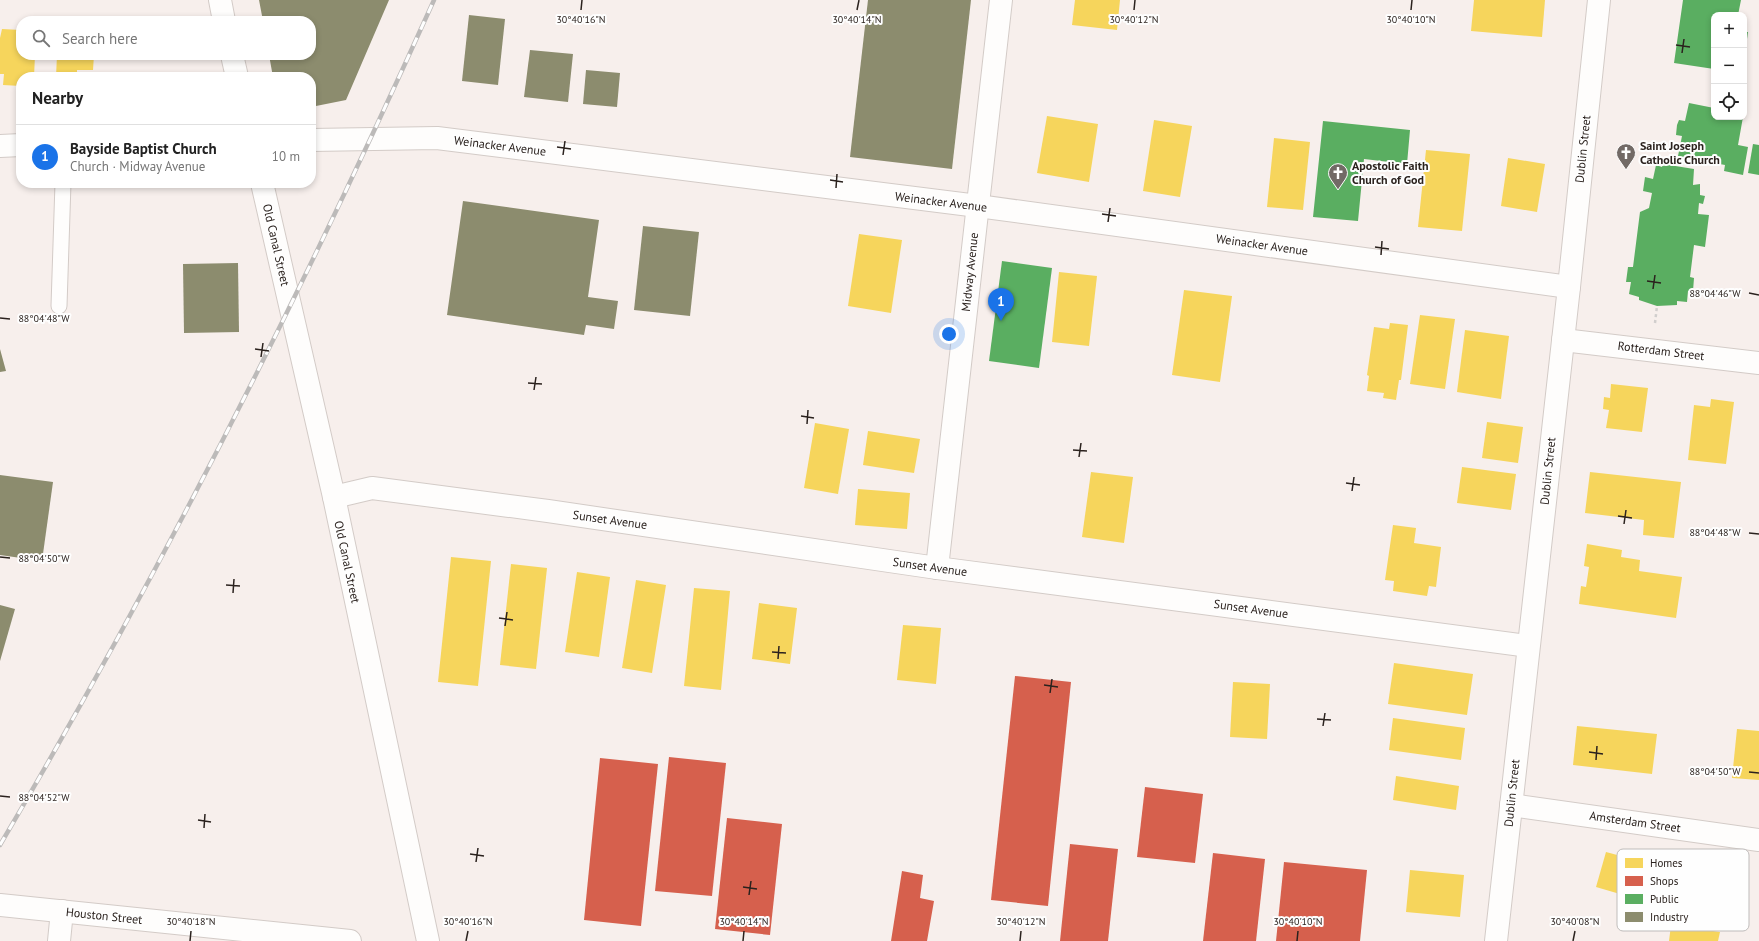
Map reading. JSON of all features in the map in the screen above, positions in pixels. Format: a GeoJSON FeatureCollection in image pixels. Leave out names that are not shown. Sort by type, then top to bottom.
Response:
{"type":"FeatureCollection","features":[{"type":"Feature","properties":{"kind":"street"},"geometry":{"type":"LineString","coordinates":[[220,0],[223,16]]}},
{"type":"Feature","properties":{"kind":"street","name":"Midway Avenue"},"geometry":{"type":"LineString","coordinates":[[937,568],[1001,0]]}},
{"type":"Feature","properties":{"kind":"street","name":"Dublin Street"},"geometry":{"type":"LineString","coordinates":[[1496,941],[1569,287],[1599,0]]}},
{"type":"Feature","properties":{"kind":"street"},"geometry":{"type":"LineString","coordinates":[[233,60],[237,72]]}},
{"type":"Feature","properties":{"kind":"street","name":"Weinacker Avenue"},"geometry":{"type":"LineString","coordinates":[[316,140],[437,138],[978,206],[1569,287]]}},
{"type":"Feature","properties":{"kind":"street"},"geometry":{"type":"LineString","coordinates":[[0,146],[16,145]]}},
{"type":"Feature","properties":{"kind":"street","name":"Old Canal Street"},"geometry":{"type":"LineString","coordinates":[[263,188],[334,497],[428,941]]}},
{"type":"Feature","properties":{"kind":"street","name":"Rotterdam Street"},"geometry":{"type":"LineString","coordinates":[[1563,340],[1759,363]]}},
{"type":"Feature","properties":{"kind":"street","name":"Sunset Avenue"},"geometry":{"type":"LineString","coordinates":[[334,497],[372,488],[548,511],[937,568],[1528,646]]}},
{"type":"Feature","properties":{"kind":"street","name":"Amsterdam Street"},"geometry":{"type":"LineString","coordinates":[[1511,805],[1759,840]]}},
{"type":"Feature","properties":{"kind":"street","name":"Houston Street"},"geometry":{"type":"LineString","coordinates":[[0,905],[350,941]]}},
{"type":"Feature","properties":{"kind":"street"},"geometry":{"type":"LineString","coordinates":[[59,941],[62,911]]}},
{"type":"Feature","properties":{"kind":"lane"},"geometry":{"type":"LineString","coordinates":[[59,306],[63,188]]}},
{"type":"Feature","properties":{"kind":"building: Homes"},"geometry":{"type":"Polygon","coordinates":[[[1075,0],[1120,0],[1117,30],[1072,25],[1075,0]]]}},
{"type":"Feature","properties":{"kind":"building: Homes"},"geometry":{"type":"Polygon","coordinates":[[[1474,0],[1545,0],[1542,37],[1471,31],[1474,0]]]}},
{"type":"Feature","properties":{"kind":"building: Homes"},"geometry":{"type":"Polygon","coordinates":[[[2,29],[16,30],[16,60],[35,60],[34,72],[16,72],[16,86],[3,85],[4,74],[0,74],[0,38],[2,29]]]}},
{"type":"Feature","properties":{"kind":"building: Homes"},"geometry":{"type":"Polygon","coordinates":[[[57,60],[94,60],[93,70],[56,72],[57,60]]]}},
{"type":"Feature","properties":{"kind":"building: Homes"},"geometry":{"type":"Polygon","coordinates":[[[1047,116],[1098,124],[1089,182],[1037,173],[1047,116]]]}},
{"type":"Feature","properties":{"kind":"building: Homes"},"geometry":{"type":"Polygon","coordinates":[[[1154,120],[1192,126],[1180,197],[1143,191],[1154,120]]]}},
{"type":"Feature","properties":{"kind":"building: Homes"},"geometry":{"type":"Polygon","coordinates":[[[1274,138],[1310,142],[1303,210],[1267,207],[1274,138]]]}},
{"type":"Feature","properties":{"kind":"building: Homes"},"geometry":{"type":"Polygon","coordinates":[[[1426,150],[1470,154],[1462,231],[1418,227],[1426,150]]]}},
{"type":"Feature","properties":{"kind":"building: Homes"},"geometry":{"type":"Polygon","coordinates":[[[1508,158],[1545,164],[1537,212],[1501,206],[1508,158]]]}},
{"type":"Feature","properties":{"kind":"building: Homes"},"geometry":{"type":"Polygon","coordinates":[[[859,234],[902,240],[891,313],[848,306],[859,234]]]}},
{"type":"Feature","properties":{"kind":"building: Homes"},"geometry":{"type":"Polygon","coordinates":[[[1059,272],[1097,276],[1089,346],[1052,342],[1059,272]]]}},
{"type":"Feature","properties":{"kind":"building: Homes"},"geometry":{"type":"Polygon","coordinates":[[[1184,290],[1232,296],[1220,382],[1172,375],[1184,290]]]}},
{"type":"Feature","properties":{"kind":"building: Homes"},"geometry":{"type":"Polygon","coordinates":[[[1420,315],[1455,319],[1445,389],[1410,384],[1420,315]]]}},
{"type":"Feature","properties":{"kind":"building: Homes"},"geometry":{"type":"Polygon","coordinates":[[[1390,323],[1408,325],[1401,380],[1399,380],[1396,400],[1383,398],[1384,393],[1367,391],[1369,376],[1367,375],[1374,327],[1389,329],[1390,323]]]}},
{"type":"Feature","properties":{"kind":"building: Homes"},"geometry":{"type":"Polygon","coordinates":[[[1465,330],[1509,336],[1501,399],[1457,392],[1465,330]]]}},
{"type":"Feature","properties":{"kind":"building: Homes"},"geometry":{"type":"Polygon","coordinates":[[[1611,384],[1648,388],[1642,432],[1606,428],[1609,410],[1603,409],[1604,397],[1610,398],[1611,384]]]}},
{"type":"Feature","properties":{"kind":"building: Homes"},"geometry":{"type":"Polygon","coordinates":[[[1711,399],[1734,402],[1726,464],[1688,460],[1694,405],[1710,407],[1711,399]]]}},
{"type":"Feature","properties":{"kind":"building: Homes"},"geometry":{"type":"Polygon","coordinates":[[[1487,422],[1523,427],[1518,463],[1482,458],[1487,422]]]}},
{"type":"Feature","properties":{"kind":"building: Homes"},"geometry":{"type":"Polygon","coordinates":[[[815,423],[849,429],[838,494],[804,488],[815,423]]]}},
{"type":"Feature","properties":{"kind":"building: Homes"},"geometry":{"type":"Polygon","coordinates":[[[868,431],[920,439],[914,473],[863,465],[868,431]]]}},
{"type":"Feature","properties":{"kind":"building: Homes"},"geometry":{"type":"Polygon","coordinates":[[[1462,467],[1516,474],[1511,510],[1457,503],[1462,467]]]}},
{"type":"Feature","properties":{"kind":"building: Homes"},"geometry":{"type":"Polygon","coordinates":[[[1091,472],[1133,477],[1124,543],[1082,537],[1091,472]]]}},
{"type":"Feature","properties":{"kind":"building: Homes"},"geometry":{"type":"Polygon","coordinates":[[[1590,472],[1681,482],[1674,538],[1643,535],[1644,520],[1585,513],[1590,472]]]}},
{"type":"Feature","properties":{"kind":"building: Homes"},"geometry":{"type":"Polygon","coordinates":[[[858,489],[910,493],[907,529],[855,525],[858,489]]]}},
{"type":"Feature","properties":{"kind":"building: Homes"},"geometry":{"type":"Polygon","coordinates":[[[1393,525],[1416,528],[1414,543],[1441,547],[1436,587],[1429,586],[1427,596],[1393,591],[1394,581],[1385,580],[1393,525]]]}},
{"type":"Feature","properties":{"kind":"building: Homes"},"geometry":{"type":"Polygon","coordinates":[[[1587,544],[1622,550],[1621,557],[1640,560],[1639,571],[1682,577],[1676,618],[1579,604],[1581,586],[1586,587],[1589,567],[1584,566],[1587,544]]]}},
{"type":"Feature","properties":{"kind":"building: Homes"},"geometry":{"type":"Polygon","coordinates":[[[451,557],[491,561],[478,686],[438,682],[451,557]]]}},
{"type":"Feature","properties":{"kind":"building: Homes"},"geometry":{"type":"Polygon","coordinates":[[[511,564],[547,568],[536,669],[500,665],[511,564]]]}},
{"type":"Feature","properties":{"kind":"building: Homes"},"geometry":{"type":"Polygon","coordinates":[[[577,572],[610,577],[599,657],[565,652],[577,572]]]}},
{"type":"Feature","properties":{"kind":"building: Homes"},"geometry":{"type":"Polygon","coordinates":[[[636,580],[666,585],[652,673],[622,668],[636,580]]]}},
{"type":"Feature","properties":{"kind":"building: Homes"},"geometry":{"type":"Polygon","coordinates":[[[694,588],[730,591],[721,690],[684,686],[694,588]]]}},
{"type":"Feature","properties":{"kind":"building: Homes"},"geometry":{"type":"Polygon","coordinates":[[[759,603],[797,608],[790,664],[752,659],[759,603]]]}},
{"type":"Feature","properties":{"kind":"building: Homes"},"geometry":{"type":"Polygon","coordinates":[[[903,625],[941,628],[936,684],[897,680],[903,625]]]}},
{"type":"Feature","properties":{"kind":"building: Homes"},"geometry":{"type":"Polygon","coordinates":[[[1394,663],[1473,674],[1467,715],[1388,704],[1394,663]]]}},
{"type":"Feature","properties":{"kind":"building: Homes"},"geometry":{"type":"Polygon","coordinates":[[[1233,682],[1270,684],[1267,739],[1230,737],[1233,682]]]}},
{"type":"Feature","properties":{"kind":"building: Homes"},"geometry":{"type":"Polygon","coordinates":[[[1393,718],[1465,728],[1461,760],[1389,750],[1393,718]]]}},
{"type":"Feature","properties":{"kind":"building: Homes"},"geometry":{"type":"Polygon","coordinates":[[[1577,726],[1657,734],[1652,774],[1573,765],[1577,726]]]}},
{"type":"Feature","properties":{"kind":"building: Homes"},"geometry":{"type":"Polygon","coordinates":[[[1737,729],[1759,731],[1759,780],[1732,778],[1737,729]]]}},
{"type":"Feature","properties":{"kind":"building: Homes"},"geometry":{"type":"Polygon","coordinates":[[[1396,776],[1459,786],[1456,810],[1393,800],[1396,776]]]}},
{"type":"Feature","properties":{"kind":"building: Homes"},"geometry":{"type":"Polygon","coordinates":[[[1606,852],[1617,855],[1617,893],[1596,887],[1606,852]]]}},
{"type":"Feature","properties":{"kind":"building: Homes"},"geometry":{"type":"Polygon","coordinates":[[[1410,870],[1464,875],[1460,917],[1406,912],[1410,870]]]}},
{"type":"Feature","properties":{"kind":"building: Homes"},"geometry":{"type":"Polygon","coordinates":[[[1670,931],[1720,932],[1718,941],[1669,941],[1670,931]]]}},
{"type":"Feature","properties":{"kind":"building: Shops"},"geometry":{"type":"Polygon","coordinates":[[[1015,676],[1071,682],[1048,906],[991,900],[1015,676]]]}},
{"type":"Feature","properties":{"kind":"building: Shops"},"geometry":{"type":"Polygon","coordinates":[[[669,757],[726,763],[712,896],[655,891],[669,757]]]}},
{"type":"Feature","properties":{"kind":"building: Shops"},"geometry":{"type":"Polygon","coordinates":[[[600,758],[658,764],[641,926],[584,920],[600,758]]]}},
{"type":"Feature","properties":{"kind":"building: Shops"},"geometry":{"type":"Polygon","coordinates":[[[1145,787],[1203,794],[1195,863],[1137,857],[1145,787]]]}},
{"type":"Feature","properties":{"kind":"building: Shops"},"geometry":{"type":"Polygon","coordinates":[[[727,818],[782,824],[770,935],[715,929],[727,818]]]}},
{"type":"Feature","properties":{"kind":"building: Shops"},"geometry":{"type":"Polygon","coordinates":[[[1070,844],[1118,849],[1108,941],[1060,941],[1070,844]]]}},
{"type":"Feature","properties":{"kind":"building: Shops"},"geometry":{"type":"Polygon","coordinates":[[[1213,853],[1265,859],[1256,941],[1203,941],[1213,853]]]}},
{"type":"Feature","properties":{"kind":"building: Shops"},"geometry":{"type":"Polygon","coordinates":[[[1284,862],[1367,870],[1360,941],[1276,941],[1284,862]]]}},
{"type":"Feature","properties":{"kind":"building: Shops"},"geometry":{"type":"Polygon","coordinates":[[[902,871],[923,875],[920,898],[934,901],[927,941],[891,941],[902,871]]]}},
{"type":"Feature","properties":{"kind":"building: Public"},"geometry":{"type":"Polygon","coordinates":[[[1683,0],[1741,0],[1739,12],[1711,12],[1711,69],[1674,63],[1683,0]]]}},
{"type":"Feature","properties":{"kind":"building: Public"},"geometry":{"type":"Polygon","coordinates":[[[1689,103],[1711,107],[1711,120],[1742,120],[1738,145],[1748,147],[1743,175],[1724,171],[1725,165],[1678,156],[1682,136],[1676,135],[1677,125],[1679,120],[1685,121],[1689,103]]]}},
{"type":"Feature","properties":{"kind":"building: Public","name":"Apostolic Faith Church of God"},"geometry":{"type":"Polygon","coordinates":[[[1323,121],[1410,130],[1407,164],[1364,159],[1358,221],[1313,217],[1323,121]]]}},
{"type":"Feature","properties":{"kind":"building: Public"},"geometry":{"type":"Polygon","coordinates":[[[1753,144],[1759,145],[1759,175],[1748,173],[1753,144]]]}},
{"type":"Feature","properties":{"kind":"building: Public"},"geometry":{"type":"Polygon","coordinates":[[[1663,164],[1694,169],[1693,185],[1700,184],[1700,195],[1705,196],[1703,204],[1699,203],[1698,214],[1709,215],[1705,247],[1694,245],[1690,277],[1694,278],[1693,291],[1688,291],[1687,302],[1677,301],[1677,305],[1657,306],[1639,300],[1639,297],[1629,294],[1631,282],[1626,282],[1628,267],[1633,267],[1640,212],[1649,208],[1652,193],[1643,191],[1645,177],[1653,179],[1656,165],[1662,167],[1663,164]]]}},
{"type":"Feature","properties":{"kind":"building: Public"},"geometry":{"type":"Polygon","coordinates":[[[1002,261],[1052,268],[1039,368],[989,361],[1002,261]]]}},
{"type":"Feature","properties":{"kind":"building: Industry"},"geometry":{"type":"Polygon","coordinates":[[[259,0],[389,0],[346,100],[316,106],[316,72],[272,72],[270,60],[316,60],[316,16],[262,16],[259,0]]]}},
{"type":"Feature","properties":{"kind":"building: Industry"},"geometry":{"type":"Polygon","coordinates":[[[868,0],[971,0],[952,169],[850,157],[868,0]]]}},
{"type":"Feature","properties":{"kind":"building: Industry"},"geometry":{"type":"Polygon","coordinates":[[[469,15],[505,19],[498,85],[462,81],[469,15]]]}},
{"type":"Feature","properties":{"kind":"building: Industry"},"geometry":{"type":"Polygon","coordinates":[[[530,50],[573,54],[568,102],[524,97],[530,50]]]}},
{"type":"Feature","properties":{"kind":"building: Industry"},"geometry":{"type":"Polygon","coordinates":[[[586,70],[620,73],[617,107],[583,104],[586,70]]]}},
{"type":"Feature","properties":{"kind":"building: Industry"},"geometry":{"type":"Polygon","coordinates":[[[463,201],[599,220],[588,297],[618,301],[614,329],[586,325],[584,335],[447,315],[463,201]]]}},
{"type":"Feature","properties":{"kind":"building: Industry"},"geometry":{"type":"Polygon","coordinates":[[[643,226],[699,232],[690,316],[634,310],[643,226]]]}},
{"type":"Feature","properties":{"kind":"building: Industry"},"geometry":{"type":"Polygon","coordinates":[[[238,263],[239,332],[184,333],[183,264],[238,263]]]}},
{"type":"Feature","properties":{"kind":"building: Industry"},"geometry":{"type":"Polygon","coordinates":[[[0,349],[6,371],[0,372],[0,349]]]}},
{"type":"Feature","properties":{"kind":"building: Industry"},"geometry":{"type":"Polygon","coordinates":[[[0,475],[53,482],[42,561],[0,555],[0,475]]]}},
{"type":"Feature","properties":{"kind":"building: Industry"},"geometry":{"type":"Polygon","coordinates":[[[0,605],[15,609],[0,661],[0,605]]]}},
{"type":"Feature","properties":{"kind":"railway"},"geometry":{"type":"LineString","coordinates":[[0,845],[60,742],[174,534],[229,428],[334,216],[434,0]]}},
{"type":"Feature","properties":{"kind":"place","name":"Saint Joseph Catholic Church"},"geometry":{"type":"Point","coordinates":[1626,170]}},
{"type":"Feature","properties":{"kind":"place","name":"Apostolic Faith Church of God"},"geometry":{"type":"Point","coordinates":[1338,190]}},
{"type":"Feature","properties":{"kind":"place","name":"Bayside Baptist Church"},"geometry":{"type":"Point","coordinates":[1001,321]}}]}
